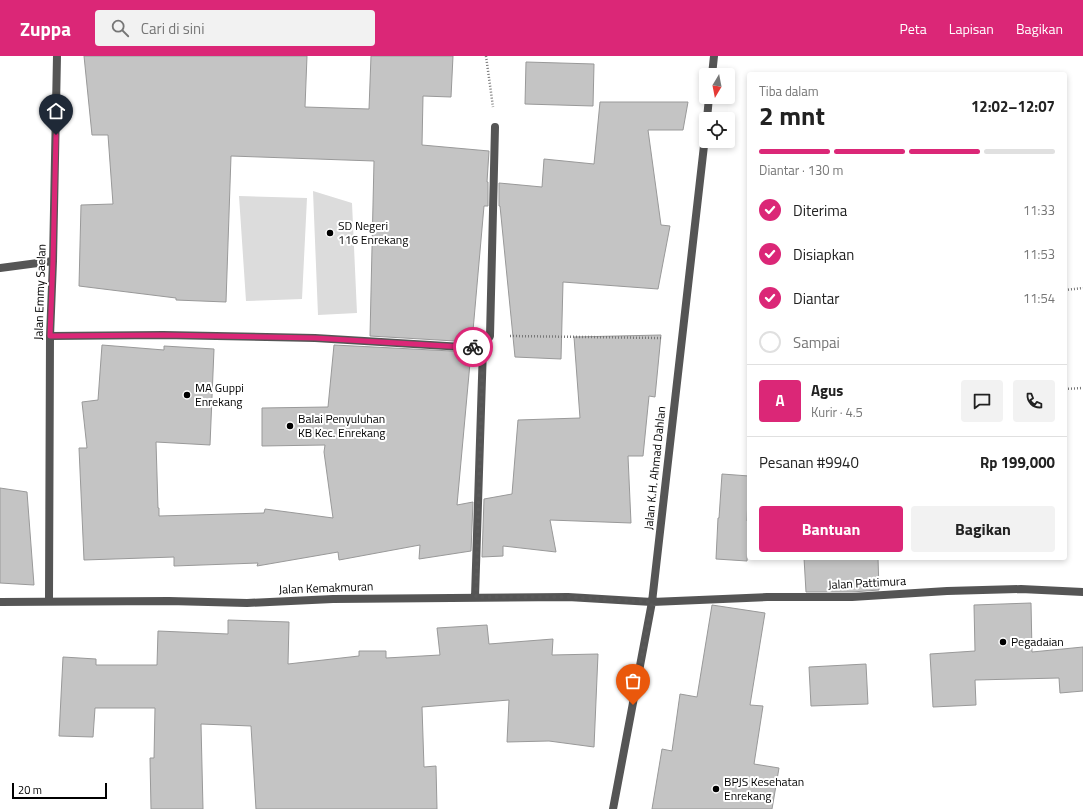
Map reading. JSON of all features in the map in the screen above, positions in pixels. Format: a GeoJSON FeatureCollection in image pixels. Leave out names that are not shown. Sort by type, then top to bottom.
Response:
{"type":"FeatureCollection","features":[{"type":"Feature","properties":{"kind":"street","name":"Jalan Emmy Saelan"},"geometry":{"type":"LineString","coordinates":[[49,601],[50,336],[57,56]]}},
{"type":"Feature","properties":{"kind":"street"},"geometry":{"type":"LineString","coordinates":[[713,68],[714,56]]}},
{"type":"Feature","properties":{"kind":"street"},"geometry":{"type":"LineString","coordinates":[[476,597],[483,347],[490,336],[495,127]]}},
{"type":"Feature","properties":{"kind":"street","name":"Jalan K.H. Ahmad Dahlan"},"geometry":{"type":"LineString","coordinates":[[614,809],[652,602],[704,148]]}},
{"type":"Feature","properties":{"kind":"street"},"geometry":{"type":"LineString","coordinates":[[0,268],[53,261]]}},
{"type":"Feature","properties":{"kind":"street"},"geometry":{"type":"LineString","coordinates":[[50,336],[163,335],[315,338],[483,347]]}},
{"type":"Feature","properties":{"kind":"street","name":"Jalan Pattimura"},"geometry":{"type":"LineString","coordinates":[[652,602],[767,597],[852,597],[947,591],[1021,589],[1083,592]]}},
{"type":"Feature","properties":{"kind":"street","name":"Jalan Kemakmuran"},"geometry":{"type":"LineString","coordinates":[[0,602],[169,601],[247,603],[341,599],[476,597],[568,597],[652,602]]}},
{"type":"Feature","properties":{"kind":"path"},"geometry":{"type":"LineString","coordinates":[[486,56],[495,127]]}},
{"type":"Feature","properties":{"kind":"path"},"geometry":{"type":"LineString","coordinates":[[1067,290],[1083,288]]}},
{"type":"Feature","properties":{"kind":"path"},"geometry":{"type":"LineString","coordinates":[[490,336],[682,338]]}},
{"type":"Feature","properties":{"kind":"path"},"geometry":{"type":"LineString","coordinates":[[1067,389],[1083,388]]}},
{"type":"Feature","properties":{"kind":"shaded area"},"geometry":{"type":"Polygon","coordinates":[[[313,191],[352,203],[357,313],[318,315],[313,191]]]}},
{"type":"Feature","properties":{"kind":"shaded area"},"geometry":{"type":"Polygon","coordinates":[[[239,196],[307,198],[302,299],[246,301],[239,196]]]}},
{"type":"Feature","properties":{"kind":"building"},"geometry":{"type":"Polygon","coordinates":[[[84,56],[307,56],[305,107],[369,109],[371,56],[453,56],[451,97],[423,96],[422,145],[489,151],[487,182],[488,206],[484,206],[472,342],[370,336],[374,161],[231,156],[226,302],[176,300],[176,298],[79,286],[81,205],[113,204],[108,135],[92,135],[84,56]]]}},
{"type":"Feature","properties":{"kind":"building"},"geometry":{"type":"Polygon","coordinates":[[[526,62],[594,64],[593,106],[525,104],[526,62]]]}},
{"type":"Feature","properties":{"kind":"building"},"geometry":{"type":"Polygon","coordinates":[[[600,102],[688,102],[683,130],[648,130],[661,225],[670,226],[658,289],[563,282],[561,359],[515,357],[499,206],[499,183],[542,187],[544,159],[594,164],[600,102]]]}},
{"type":"Feature","properties":{"kind":"building"},"geometry":{"type":"Polygon","coordinates":[[[661,335],[655,397],[649,396],[643,456],[628,456],[631,523],[550,520],[556,552],[503,546],[503,556],[482,557],[484,499],[512,494],[518,420],[580,418],[574,337],[661,335]]]}},
{"type":"Feature","properties":{"kind":"building"},"geometry":{"type":"Polygon","coordinates":[[[102,345],[164,350],[164,346],[214,349],[210,445],[156,442],[159,516],[264,513],[265,509],[333,518],[324,452],[325,445],[262,446],[262,408],[328,407],[334,345],[471,352],[457,505],[473,502],[471,551],[419,559],[420,545],[339,560],[338,552],[257,566],[258,563],[174,566],[174,557],[84,560],[79,448],[87,448],[82,402],[98,400],[102,345]]]}},
{"type":"Feature","properties":{"kind":"building"},"geometry":{"type":"Polygon","coordinates":[[[722,474],[747,476],[747,561],[716,559],[722,474]]]}},
{"type":"Feature","properties":{"kind":"building"},"geometry":{"type":"Polygon","coordinates":[[[0,488],[27,492],[34,585],[0,583],[0,488]]]}},
{"type":"Feature","properties":{"kind":"building"},"geometry":{"type":"Polygon","coordinates":[[[804,560],[878,560],[879,590],[852,592],[806,592],[804,560]]]}},
{"type":"Feature","properties":{"kind":"building"},"geometry":{"type":"Polygon","coordinates":[[[1031,603],[1032,652],[1083,647],[1083,691],[1060,693],[1059,678],[975,680],[976,705],[933,707],[930,654],[975,651],[974,605],[1031,603]]]}},
{"type":"Feature","properties":{"kind":"building"},"geometry":{"type":"Polygon","coordinates":[[[712,605],[765,613],[750,705],[763,706],[754,764],[779,768],[772,809],[652,809],[662,749],[672,751],[680,694],[697,697],[712,605]]]}},
{"type":"Feature","properties":{"kind":"building"},"geometry":{"type":"Polygon","coordinates":[[[228,620],[289,622],[288,664],[359,656],[359,651],[386,651],[386,658],[440,655],[437,628],[487,625],[489,644],[553,639],[552,655],[598,654],[594,747],[549,741],[507,742],[509,700],[422,707],[424,767],[436,766],[437,809],[256,809],[251,726],[201,724],[203,809],[151,809],[150,758],[154,758],[155,708],[95,708],[93,737],[59,736],[63,657],[96,659],[96,665],[157,665],[158,631],[228,634],[228,620]]]}},
{"type":"Feature","properties":{"kind":"building"},"geometry":{"type":"Polygon","coordinates":[[[866,664],[868,704],[811,706],[809,667],[866,664]]]}},
{"type":"Feature","properties":{"kind":"way so far"},"geometry":{"type":"LineString","coordinates":[[473,347],[483,347],[476,597],[568,597],[652,602],[633,705]]}},
{"type":"Feature","properties":{"kind":"place","name":"SD Negeri 116 Enrekang"},"geometry":{"type":"Point","coordinates":[330,233]}},
{"type":"Feature","properties":{"kind":"place","name":"MA Guppi Enrekang"},"geometry":{"type":"Point","coordinates":[187,395]}},
{"type":"Feature","properties":{"kind":"place","name":"Balai Penyuluhan KB Kec. Enrekang"},"geometry":{"type":"Point","coordinates":[290,426]}},
{"type":"Feature","properties":{"kind":"place","name":"Pegadaian"},"geometry":{"type":"Point","coordinates":[1003,642]}},
{"type":"Feature","properties":{"kind":"place","name":"BPJS Kesehatan Enrekang"},"geometry":{"type":"Point","coordinates":[716,789]}},
{"type":"Feature","properties":{"kind":"route"},"geometry":{"type":"LineString","coordinates":[[56,135],[50,336],[163,335],[315,338],[473,347]]}}]}
